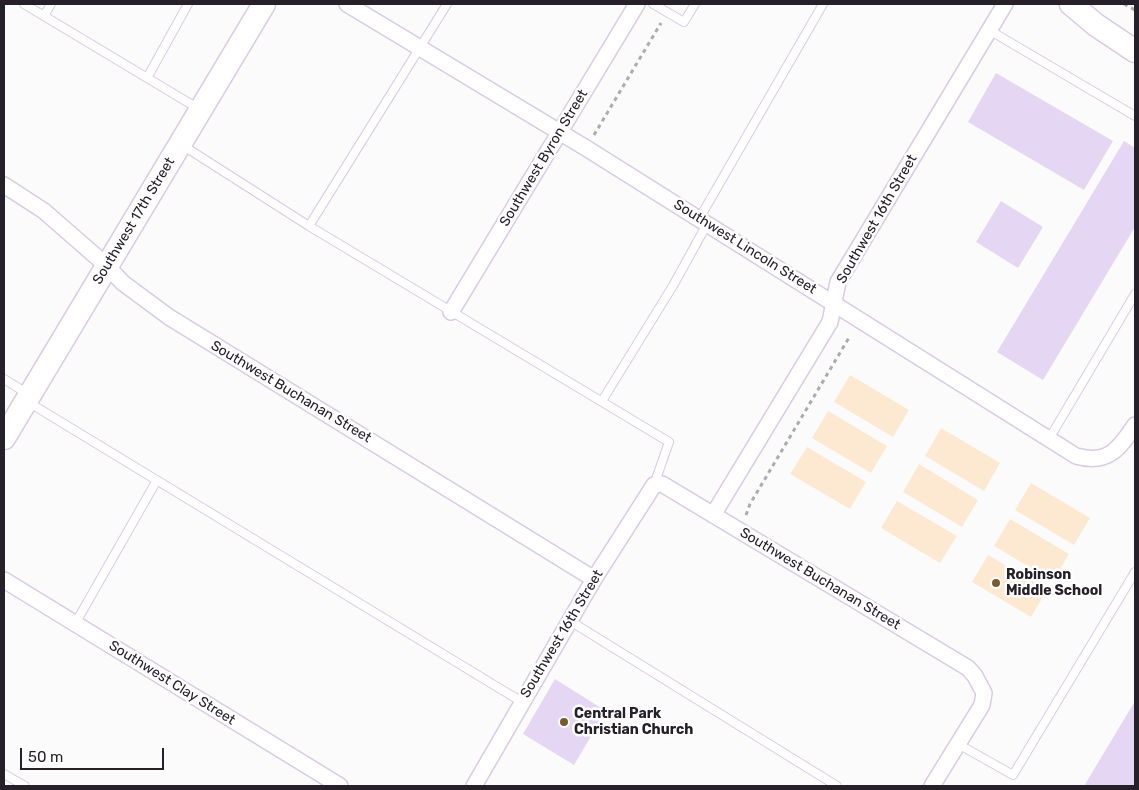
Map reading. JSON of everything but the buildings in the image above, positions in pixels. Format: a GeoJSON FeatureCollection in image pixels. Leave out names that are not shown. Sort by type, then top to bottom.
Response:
{"type":"FeatureCollection","features":[{"type":"Feature","properties":{"kind":"main road","name":"Southwest 17th Street"},"geometry":{"type":"LineString","coordinates":[[4,438],[264,4]]}},
{"type":"Feature","properties":{"kind":"main road"},"geometry":{"type":"LineString","coordinates":[[1071,4],[1096,25],[1135,51]]}},
{"type":"Feature","properties":{"kind":"street","name":"Southwest Lincoln Street"},"geometry":{"type":"LineString","coordinates":[[347,4],[586,148],[1076,456],[1088,459],[1102,458],[1116,452],[1135,425]]}},
{"type":"Feature","properties":{"kind":"street","name":"Southwest Byron Street"},"geometry":{"type":"LineString","coordinates":[[451,312],[637,4]]}},
{"type":"Feature","properties":{"kind":"street","name":"Southwest 16th Street"},"geometry":{"type":"LineString","coordinates":[[713,515],[830,322],[838,282],[1005,4]]}},
{"type":"Feature","properties":{"kind":"street","name":"Southwest Buchanan Street"},"geometry":{"type":"LineString","coordinates":[[4,185],[44,211],[107,266],[123,283],[169,318],[594,579]]}},
{"type":"Feature","properties":{"kind":"street","name":"Southwest Buchanan Street"},"geometry":{"type":"LineString","coordinates":[[654,485],[662,484],[968,668],[980,683],[984,693],[982,705],[958,744]]}},
{"type":"Feature","properties":{"kind":"street","name":"Southwest 16th Street"},"geometry":{"type":"LineString","coordinates":[[474,786],[594,579],[654,485]]}},
{"type":"Feature","properties":{"kind":"street","name":"Southwest Clay Street"},"geometry":{"type":"LineString","coordinates":[[4,580],[340,786]]}},
{"type":"Feature","properties":{"kind":"street"},"geometry":{"type":"LineString","coordinates":[[932,786],[958,744]]}},
{"type":"Feature","properties":{"kind":"lane"},"geometry":{"type":"LineString","coordinates":[[24,4],[200,110]]}},
{"type":"Feature","properties":{"kind":"lane"},"geometry":{"type":"LineString","coordinates":[[44,16],[51,4]]}},
{"type":"Feature","properties":{"kind":"lane"},"geometry":{"type":"LineString","coordinates":[[147,78],[188,4]]}},
{"type":"Feature","properties":{"kind":"lane"},"geometry":{"type":"LineString","coordinates":[[309,226],[447,4]]}},
{"type":"Feature","properties":{"kind":"lane"},"geometry":{"type":"LineString","coordinates":[[653,4],[684,22],[695,4]]}},
{"type":"Feature","properties":{"kind":"lane"},"geometry":{"type":"LineString","coordinates":[[602,401],[674,284],[703,221],[823,4]]}},
{"type":"Feature","properties":{"kind":"lane"},"geometry":{"type":"LineString","coordinates":[[989,30],[1135,116]]}},
{"type":"Feature","properties":{"kind":"lane"},"geometry":{"type":"LineString","coordinates":[[180,143],[309,226],[669,442],[654,485]]}},
{"type":"Feature","properties":{"kind":"lane"},"geometry":{"type":"LineString","coordinates":[[1049,439],[1135,294]]}},
{"type":"Feature","properties":{"kind":"lane"},"geometry":{"type":"LineString","coordinates":[[4,379],[28,398],[157,480],[522,702]]}},
{"type":"Feature","properties":{"kind":"lane"},"geometry":{"type":"LineString","coordinates":[[75,624],[157,480]]}},
{"type":"Feature","properties":{"kind":"lane"},"geometry":{"type":"LineString","coordinates":[[958,744],[1013,775],[1135,572]]}},
{"type":"Feature","properties":{"kind":"lane"},"geometry":{"type":"LineString","coordinates":[[570,621],[837,786]]}},
{"type":"Feature","properties":{"kind":"lane"},"geometry":{"type":"LineString","coordinates":[[4,774],[25,786]]}},
{"type":"Feature","properties":{"kind":"path"},"geometry":{"type":"LineString","coordinates":[[1127,4],[1135,10]]}},
{"type":"Feature","properties":{"kind":"path"},"geometry":{"type":"LineString","coordinates":[[586,148],[667,12]]}},
{"type":"Feature","properties":{"kind":"path"},"geometry":{"type":"LineString","coordinates":[[737,529],[850,336]]}},
{"type":"Feature","properties":{"kind":"shaded area"},"geometry":{"type":"Polygon","coordinates":[[[850,375],[909,410],[893,437],[834,402],[850,375]]]}},
{"type":"Feature","properties":{"kind":"shaded area"},"geometry":{"type":"Polygon","coordinates":[[[828,411],[887,446],[871,473],[812,438],[828,411]]]}},
{"type":"Feature","properties":{"kind":"shaded area"},"geometry":{"type":"Polygon","coordinates":[[[941,428],[1000,463],[984,491],[925,456],[941,428]]]}},
{"type":"Feature","properties":{"kind":"shaded area"},"geometry":{"type":"Polygon","coordinates":[[[807,447],[866,482],[850,509],[790,474],[807,447]]]}},
{"type":"Feature","properties":{"kind":"shaded area"},"geometry":{"type":"Polygon","coordinates":[[[919,464],[978,500],[962,527],[903,492],[919,464]]]}},
{"type":"Feature","properties":{"kind":"shaded area"},"geometry":{"type":"Polygon","coordinates":[[[1031,483],[1090,518],[1074,545],[1015,510],[1031,483]]]}},
{"type":"Feature","properties":{"kind":"shaded area"},"geometry":{"type":"Polygon","coordinates":[[[897,501],[957,536],[940,563],[881,528],[897,501]]]}},
{"type":"Feature","properties":{"kind":"shaded area"},"geometry":{"type":"Polygon","coordinates":[[[1010,519],[1069,554],[1053,581],[994,546],[1010,519]]]}},
{"type":"Feature","properties":{"kind":"shaded area"},"geometry":{"type":"Polygon","coordinates":[[[988,555],[1047,590],[1031,617],[972,582],[988,555]]]}},
{"type":"Feature","properties":{"kind":"place","name":"Robinson Middle School"},"geometry":{"type":"Point","coordinates":[996,583]}},
{"type":"Feature","properties":{"kind":"place","name":"Central Park Christian Church"},"geometry":{"type":"Point","coordinates":[564,722]}}]}
